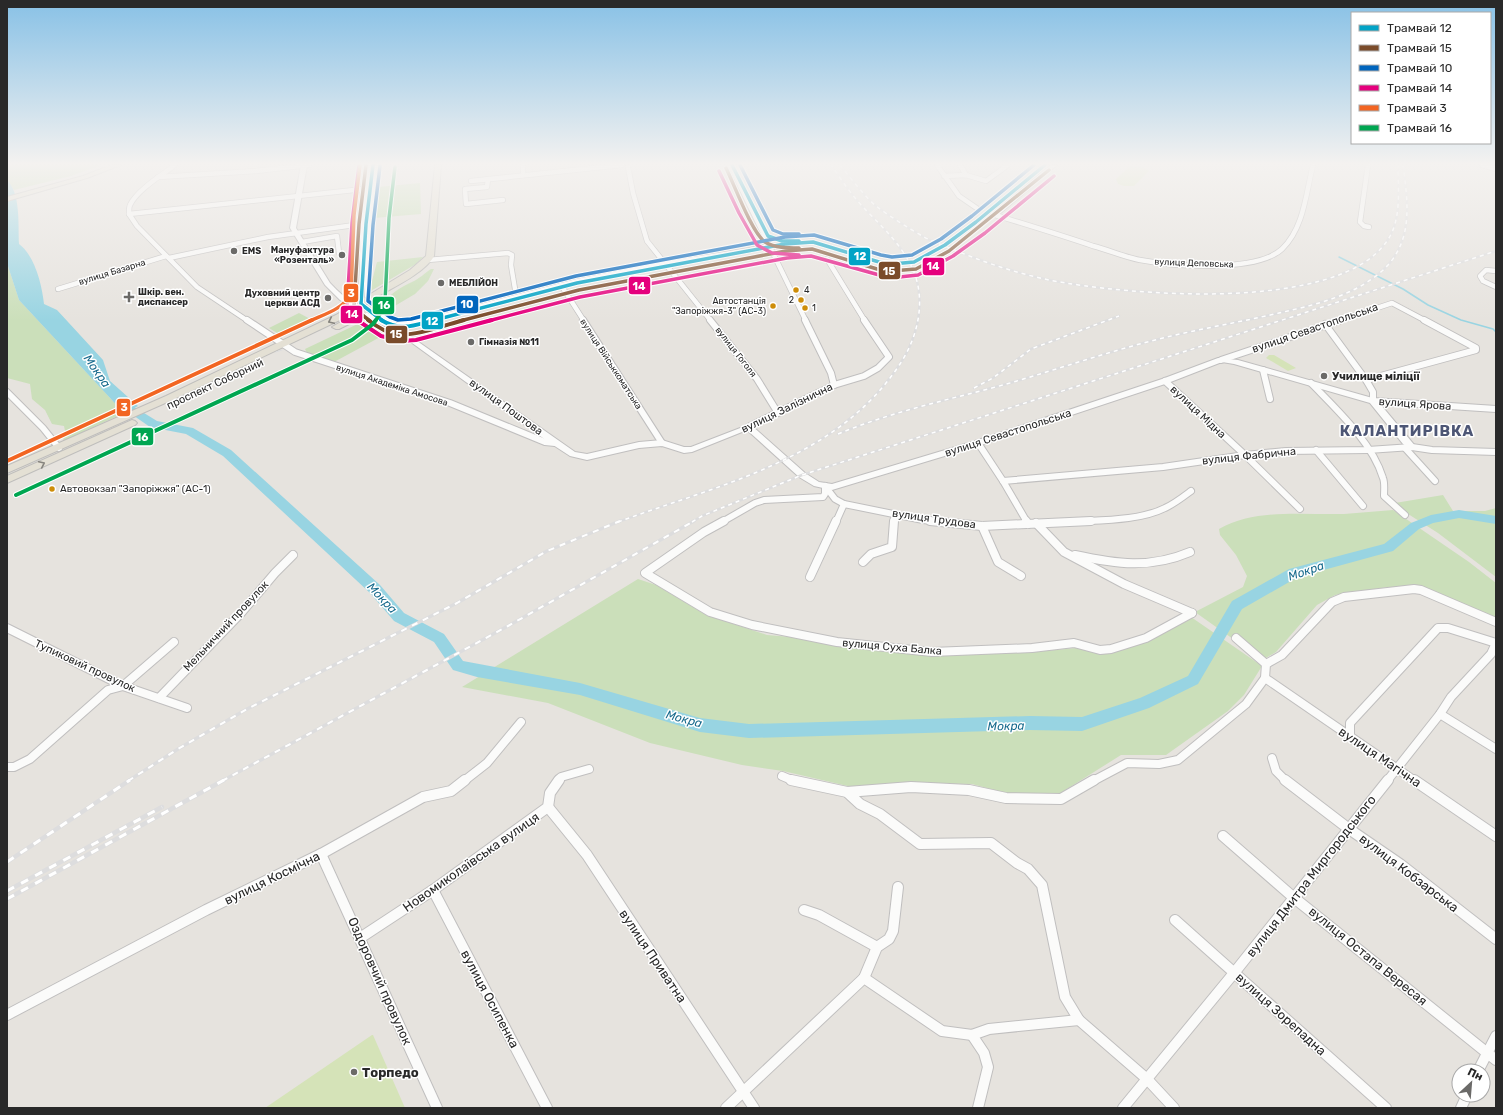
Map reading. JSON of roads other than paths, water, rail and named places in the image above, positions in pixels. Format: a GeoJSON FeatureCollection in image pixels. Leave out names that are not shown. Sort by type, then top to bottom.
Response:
{"type":"FeatureCollection","features":[{"type":"Feature","properties":{"kind":"main road"},"geometry":{"type":"LineString","coordinates":[[428,260],[430,256],[433,217]]}},
{"type":"Feature","properties":{"kind":"main road","name":"проспект Соборний"},"geometry":{"type":"LineString","coordinates":[[285,347],[355,308],[369,302],[428,260]]}},
{"type":"Feature","properties":{"kind":"main road","name":"проспект Соборний"},"geometry":{"type":"LineString","coordinates":[[7,480],[114,427],[285,347],[339,325],[363,312],[369,302]]}},
{"type":"Feature","properties":{"kind":"main road","name":"проспект Соборний"},"geometry":{"type":"LineString","coordinates":[[7,470],[114,427]]}},
{"type":"Feature","properties":{"kind":"street","name":"вулиця Академіка Амосова"},"geometry":{"type":"LineString","coordinates":[[131,217],[137,226],[197,287],[285,347],[317,360],[450,403],[545,442],[555,443]]}},
{"type":"Feature","properties":{"kind":"street"},"geometry":{"type":"LineString","coordinates":[[295,217],[293,228],[295,233]]}},
{"type":"Feature","properties":{"kind":"street"},"geometry":{"type":"LineString","coordinates":[[355,308],[360,297],[366,217]]}},
{"type":"Feature","properties":{"kind":"street"},"geometry":{"type":"LineString","coordinates":[[367,217],[366,224],[369,302],[375,311],[395,327],[562,287],[769,246]]}},
{"type":"Feature","properties":{"kind":"street","name":"вулиця Гоголя"},"geometry":{"type":"LineString","coordinates":[[640,217],[647,241],[665,266],[736,352],[757,380],[778,413]]}},
{"type":"Feature","properties":{"kind":"street"},"geometry":{"type":"LineString","coordinates":[[755,217],[800,306],[831,373],[834,384]]}},
{"type":"Feature","properties":{"kind":"street","name":"вулиця Деповська"},"geometry":{"type":"LineString","coordinates":[[1002,217],[1139,260],[1162,263],[1208,265],[1242,264],[1270,257],[1282,249],[1290,240],[1300,217]]}},
{"type":"Feature","properties":{"kind":"street"},"geometry":{"type":"LineString","coordinates":[[1361,217],[1360,222],[1364,226],[1368,227]]}},
{"type":"Feature","properties":{"kind":"street","name":"вулиця Базарна"},"geometry":{"type":"LineString","coordinates":[[58,288],[167,257],[295,233],[366,224]]}},
{"type":"Feature","properties":{"kind":"street","name":"вулиця Поштова"},"geometry":{"type":"LineString","coordinates":[[295,233],[327,284],[344,301],[355,308],[395,327],[555,443],[573,454],[587,457],[640,445],[662,443]]}},
{"type":"Feature","properties":{"kind":"street"},"geometry":{"type":"LineString","coordinates":[[302,242],[337,236],[339,253]]}},
{"type":"Feature","properties":{"kind":"street"},"geometry":{"type":"LineString","coordinates":[[428,260],[508,254],[512,255],[511,265],[515,289]]}},
{"type":"Feature","properties":{"kind":"street","name":"вулиця Залізнична"},"geometry":{"type":"LineString","coordinates":[[662,443],[684,450],[692,449],[748,427],[834,384],[848,382],[871,374],[884,363],[889,357],[860,314],[827,259]]}},
{"type":"Feature","properties":{"kind":"street"},"geometry":{"type":"LineString","coordinates":[[1496,271],[1486,270],[1480,276],[1483,281],[1496,287]]}},
{"type":"Feature","properties":{"kind":"street","name":"вулиця Військкоматська"},"geometry":{"type":"LineString","coordinates":[[562,287],[662,443]]}},
{"type":"Feature","properties":{"kind":"street","name":"вулиця Севастопольська"},"geometry":{"type":"LineString","coordinates":[[825,486],[839,485],[978,443],[1165,381],[1221,360],[1388,303],[1395,304],[1474,346],[1476,350],[1366,380]]}},
{"type":"Feature","properties":{"kind":"street"},"geometry":{"type":"LineString","coordinates":[[1325,324],[1366,380],[1373,392],[1373,401],[1406,442],[1419,465],[1435,481]]}},
{"type":"Feature","properties":{"kind":"street","name":"вулиця Ярова"},"geometry":{"type":"LineString","coordinates":[[1221,360],[1263,370],[1373,401],[1496,409]]}},
{"type":"Feature","properties":{"kind":"street"},"geometry":{"type":"LineString","coordinates":[[1263,370],[1270,399]]}},
{"type":"Feature","properties":{"kind":"street","name":"вулиця Мідна"},"geometry":{"type":"LineString","coordinates":[[1165,381],[1245,455],[1300,510]]}},
{"type":"Feature","properties":{"kind":"street"},"geometry":{"type":"LineString","coordinates":[[1311,383],[1333,405],[1368,450],[1383,477],[1384,496],[1405,515]]}},
{"type":"Feature","properties":{"kind":"street"},"geometry":{"type":"LineString","coordinates":[[7,392],[59,448]]}},
{"type":"Feature","properties":{"kind":"street","name":"вулиця Трудова"},"geometry":{"type":"LineString","coordinates":[[748,427],[802,475],[817,484],[825,486],[835,499],[844,504],[895,515],[947,523],[982,526],[1106,520],[1151,514],[1166,508],[1192,491]]}},
{"type":"Feature","properties":{"kind":"street"},"geometry":{"type":"LineString","coordinates":[[978,443],[1003,481],[1028,524]]}},
{"type":"Feature","properties":{"kind":"street","name":"вулиця Фабрична"},"geometry":{"type":"LineString","coordinates":[[1003,481],[1163,467],[1245,455],[1316,450],[1368,450],[1409,447],[1432,450],[1496,452]]}},
{"type":"Feature","properties":{"kind":"street"},"geometry":{"type":"LineString","coordinates":[[1316,450],[1363,506]]}},
{"type":"Feature","properties":{"kind":"street","name":"вулиця Суха Балка"},"geometry":{"type":"LineString","coordinates":[[825,486],[825,494],[823,497],[764,500],[755,503],[704,532],[645,573],[710,612],[752,625],[837,642],[932,652],[1032,648],[1074,644],[1100,650],[1112,649],[1146,638],[1192,613],[1124,584],[1064,552]]}},
{"type":"Feature","properties":{"kind":"street"},"geometry":{"type":"LineString","coordinates":[[810,577],[844,504]]}},
{"type":"Feature","properties":{"kind":"street"},"geometry":{"type":"LineString","coordinates":[[863,562],[868,555],[875,551],[887,550],[892,547],[895,515]]}},
{"type":"Feature","properties":{"kind":"street"},"geometry":{"type":"LineString","coordinates":[[1036,523],[1064,552],[1108,563],[1150,564],[1163,562],[1190,552]]}},
{"type":"Feature","properties":{"kind":"street"},"geometry":{"type":"LineString","coordinates":[[982,526],[998,562],[1021,576]]}},
{"type":"Feature","properties":{"kind":"street","name":"Мельничний провулок"},"geometry":{"type":"LineString","coordinates":[[159,698],[241,613],[275,573],[293,555]]}},
{"type":"Feature","properties":{"kind":"street"},"geometry":{"type":"LineString","coordinates":[[1266,664],[1282,655],[1332,602],[1344,597],[1421,590],[1496,622]]}},
{"type":"Feature","properties":{"kind":"street","name":"Тупиковий провулок"},"geometry":{"type":"LineString","coordinates":[[7,628],[123,686],[187,708]]}},
{"type":"Feature","properties":{"kind":"street"},"geometry":{"type":"LineString","coordinates":[[1350,737],[1349,728],[1352,720],[1438,628],[1448,628],[1496,643]]}},
{"type":"Feature","properties":{"kind":"street"},"geometry":{"type":"LineString","coordinates":[[1236,638],[1266,664]]}},
{"type":"Feature","properties":{"kind":"street"},"geometry":{"type":"LineString","coordinates":[[7,767],[14,767],[30,759],[108,690],[123,686],[174,642]]}},
{"type":"Feature","properties":{"kind":"street","name":"вулиця Дмитра Миргородського"},"geometry":{"type":"LineString","coordinates":[[1123,1108],[1234,973],[1293,897],[1349,829],[1440,714],[1451,697],[1491,654],[1496,643]]}},
{"type":"Feature","properties":{"kind":"street"},"geometry":{"type":"LineString","coordinates":[[782,776],[794,781],[847,792],[911,787],[969,790],[1006,798],[1061,799],[1127,763],[1159,764],[1178,760],[1246,704],[1265,678],[1266,664]]}},
{"type":"Feature","properties":{"kind":"street","name":"вулиця Магічна"},"geometry":{"type":"LineString","coordinates":[[1265,678],[1496,836]]}},
{"type":"Feature","properties":{"kind":"street"},"geometry":{"type":"LineString","coordinates":[[1440,714],[1496,749]]}},
{"type":"Feature","properties":{"kind":"street","name":"вулиця Космічна"},"geometry":{"type":"LineString","coordinates":[[7,1015],[206,910],[321,854],[423,797],[451,791],[488,763],[521,722]]}},
{"type":"Feature","properties":{"kind":"street","name":"вулиця Кобзарська"},"geometry":{"type":"LineString","coordinates":[[1272,758],[1276,770],[1286,781],[1349,829],[1400,864],[1496,939]]}},
{"type":"Feature","properties":{"kind":"street","name":"Новомиколаївська вулиця"},"geometry":{"type":"LineString","coordinates":[[360,938],[433,890],[548,807],[550,793],[561,777],[589,769]]}},
{"type":"Feature","properties":{"kind":"street"},"geometry":{"type":"LineString","coordinates":[[847,792],[860,804],[880,814],[920,844],[991,843],[998,846],[1017,863],[1028,869],[1036,876],[1042,885],[1065,997],[1079,1020],[1147,1079],[1174,1108]]}},
{"type":"Feature","properties":{"kind":"street","name":"вулиця Приватна"},"geometry":{"type":"LineString","coordinates":[[548,807],[587,855],[754,1108]]}},
{"type":"Feature","properties":{"kind":"street","name":"вулиця Остапа Вересая"},"geometry":{"type":"LineString","coordinates":[[1223,836],[1293,897],[1496,1060]]}},
{"type":"Feature","properties":{"kind":"street","name":"Оздоровчий провулок"},"geometry":{"type":"LineString","coordinates":[[321,854],[437,1108]]}},
{"type":"Feature","properties":{"kind":"street"},"geometry":{"type":"LineString","coordinates":[[726,1108],[864,978],[877,947],[889,939],[892,931],[898,887]]}},
{"type":"Feature","properties":{"kind":"street","name":"вулиця Осипенка"},"geometry":{"type":"LineString","coordinates":[[433,890],[547,1108]]}},
{"type":"Feature","properties":{"kind":"street"},"geometry":{"type":"LineString","coordinates":[[804,910],[819,915],[877,947]]}},
{"type":"Feature","properties":{"kind":"street","name":"вулиця Зорепадна"},"geometry":{"type":"LineString","coordinates":[[1175,920],[1386,1108]]}},
{"type":"Feature","properties":{"kind":"street"},"geometry":{"type":"LineString","coordinates":[[864,978],[942,1031],[972,1035],[989,1029],[1079,1020]]}},
{"type":"Feature","properties":{"kind":"street"},"geometry":{"type":"LineString","coordinates":[[972,1035],[984,1053],[988,1067],[978,1108]]}},
{"type":"Feature","properties":{"kind":"street"},"geometry":{"type":"LineString","coordinates":[[1482,1063],[1496,1036]]}},
{"type":"Feature","properties":{"kind":"water"},"geometry":{"type":"Polygon","coordinates":[[[7,217],[18,217],[19,244],[25,249],[37,271],[42,288],[44,304],[57,310],[103,360],[110,381],[138,406],[124,413],[19,300],[7,263],[7,217]]]}},
{"type":"Feature","properties":{"kind":"waterway"},"geometry":{"type":"LineString","coordinates":[[1339,257],[1403,289],[1428,305],[1461,320],[1493,329],[1496,332]]}},
{"type":"Feature","properties":{"kind":"waterway","name":"Мокра"},"geometry":{"type":"LineString","coordinates":[[118,400],[154,424],[189,431],[227,453],[375,589],[399,617],[439,638],[458,666],[477,671],[580,689],[700,725],[749,731],[1030,723],[1082,724],[1144,703],[1193,680],[1237,605],[1294,573],[1388,548],[1415,526],[1431,519],[1459,514],[1496,520]]}},
{"type":"Feature","properties":{"kind":"tram line","name":"14"},"geometry":{"type":"LineString","coordinates":[[353,217],[347,307],[354,318],[367,328],[381,336],[396,341],[416,340],[580,297],[787,258],[811,256],[890,278],[918,275],[953,256],[1004,217]]}},
{"type":"Feature","properties":{"kind":"tram line","name":"3"},"geometry":{"type":"LineString","coordinates":[[7,461],[336,309],[347,301],[351,294],[354,217]]}},
{"type":"Feature","properties":{"kind":"tram line","name":"15"},"geometry":{"type":"LineString","coordinates":[[360,217],[354,305],[356,309],[366,318],[378,326],[395,334],[414,333],[579,290],[786,251],[812,249],[877,269],[891,271],[916,269],[949,251],[992,217]]}},
{"type":"Feature","properties":{"kind":"tram line","name":"12"},"geometry":{"type":"LineString","coordinates":[[367,217],[361,304],[382,320],[396,327],[412,326],[577,283],[785,244],[813,242],[879,262],[892,264],[914,262],[945,245],[982,217]]}},
{"type":"Feature","properties":{"kind":"tram line","name":"10"},"geometry":{"type":"LineString","coordinates":[[374,217],[368,301],[390,317],[398,320],[411,319],[576,276],[785,237],[814,235],[881,255],[892,257],[912,255],[941,239],[971,217]]}},
{"type":"Feature","properties":{"kind":"tram line","name":"16"},"geometry":{"type":"LineString","coordinates":[[16,495],[352,340],[373,324],[381,313],[385,302],[389,217]]}},
{"type":"Feature","properties":{"kind":"tram line","name":"14"},"geometry":{"type":"LineString","coordinates":[[741,217],[757,245],[772,253],[799,255]]}},
{"type":"Feature","properties":{"kind":"tram line","name":"15"},"geometry":{"type":"LineString","coordinates":[[749,217],[765,242],[777,247],[799,248]]}},
{"type":"Feature","properties":{"kind":"tram line","name":"12"},"geometry":{"type":"LineString","coordinates":[[758,217],[768,236],[782,241],[799,241]]}},
{"type":"Feature","properties":{"kind":"tram line","name":"10"},"geometry":{"type":"LineString","coordinates":[[766,217],[773,230],[783,234],[799,234]]}},
{"type":"Feature","properties":{"kind":"tram line"},"geometry":{"type":"LineString","coordinates":[[765,248],[770,244],[771,240],[768,236]]}},
{"type":"Feature","properties":{"kind":"tram line"},"geometry":{"type":"LineString","coordinates":[[276,352],[282,350]]}},
{"type":"Feature","properties":{"kind":"railway"},"geometry":{"type":"LineString","coordinates":[[618,522],[735,481],[773,465],[809,446],[843,424],[874,397],[900,364],[911,345],[917,323],[920,300],[916,278],[907,258],[894,239],[873,217]]}},
{"type":"Feature","properties":{"kind":"railway"},"geometry":{"type":"LineString","coordinates":[[892,217],[927,239],[1012,271],[1083,286],[1176,294],[1228,294],[1278,289],[1324,280],[1361,264],[1387,241],[1392,233],[1396,217]]}},
{"type":"Feature","properties":{"kind":"railway"},"geometry":{"type":"LineString","coordinates":[[838,434],[878,419],[1003,385],[1132,346],[1183,333],[1263,317],[1320,303],[1359,287],[1382,271],[1392,260],[1399,248],[1404,235],[1406,217]]}},
{"type":"Feature","properties":{"kind":"railway"},"geometry":{"type":"LineString","coordinates":[[692,522],[702,516],[802,475],[1496,251]]}},
{"type":"Feature","properties":{"kind":"railway"},"geometry":{"type":"LineString","coordinates":[[974,388],[993,378],[1031,349],[1119,316]]}},
{"type":"Feature","properties":{"kind":"railway"},"geometry":{"type":"LineString","coordinates":[[128,781],[178,749],[247,709],[457,603],[547,551],[620,521]]}},
{"type":"Feature","properties":{"kind":"railway"},"geometry":{"type":"LineString","coordinates":[[222,781],[508,626],[694,521]]}},
{"type":"Feature","properties":{"kind":"railway"},"geometry":{"type":"LineString","coordinates":[[7,862],[130,780]]}},
{"type":"Feature","properties":{"kind":"railway"},"geometry":{"type":"LineString","coordinates":[[7,899],[224,780]]}},
{"type":"Feature","properties":{"kind":"railway"},"geometry":{"type":"LineString","coordinates":[[7,891],[162,807]]}},
{"type":"Feature","properties":{"kind":"place","name":"EMS"},"geometry":{"type":"Point","coordinates":[234,251]}},
{"type":"Feature","properties":{"kind":"place","name":"Мануфактура «Розенталь»"},"geometry":{"type":"Point","coordinates":[342,255]}},
{"type":"Feature","properties":{"kind":"place","name":"МЕБЛІЙОН"},"geometry":{"type":"Point","coordinates":[441,283]}},
{"type":"Feature","properties":{"kind":"place","name":"4"},"geometry":{"type":"Point","coordinates":[796,290]}},
{"type":"Feature","properties":{"kind":"place","name":"Шкір. вен. диспансер"},"geometry":{"type":"Point","coordinates":[129,297]}},
{"type":"Feature","properties":{"kind":"place","name":"Духовний центр церкви АСД"},"geometry":{"type":"Point","coordinates":[328,298]}},
{"type":"Feature","properties":{"kind":"place","name":"2"},"geometry":{"type":"Point","coordinates":[801,300]}},
{"type":"Feature","properties":{"kind":"place","name":"Автостанція \"Запоріжжя-3\" (АС-3)"},"geometry":{"type":"Point","coordinates":[773,306]}},
{"type":"Feature","properties":{"kind":"place","name":"1"},"geometry":{"type":"Point","coordinates":[805,308]}},
{"type":"Feature","properties":{"kind":"place","name":"Гімназія №11"},"geometry":{"type":"Point","coordinates":[471,342]}},
{"type":"Feature","properties":{"kind":"place","name":"Училище міліції"},"geometry":{"type":"Point","coordinates":[1324,376]}},
{"type":"Feature","properties":{"kind":"place","name":"Автовокзал \"Запоріжжя\" (АС-1)"},"geometry":{"type":"Point","coordinates":[52,489]}},
{"type":"Feature","properties":{"kind":"place","name":"Торпедо"},"geometry":{"type":"Point","coordinates":[354,1072]}},
{"type":"Feature","properties":{"kind":"district","name":"КАЛАНТИРІВКА"},"geometry":{"type":"Point","coordinates":[1407,431]}}]}
